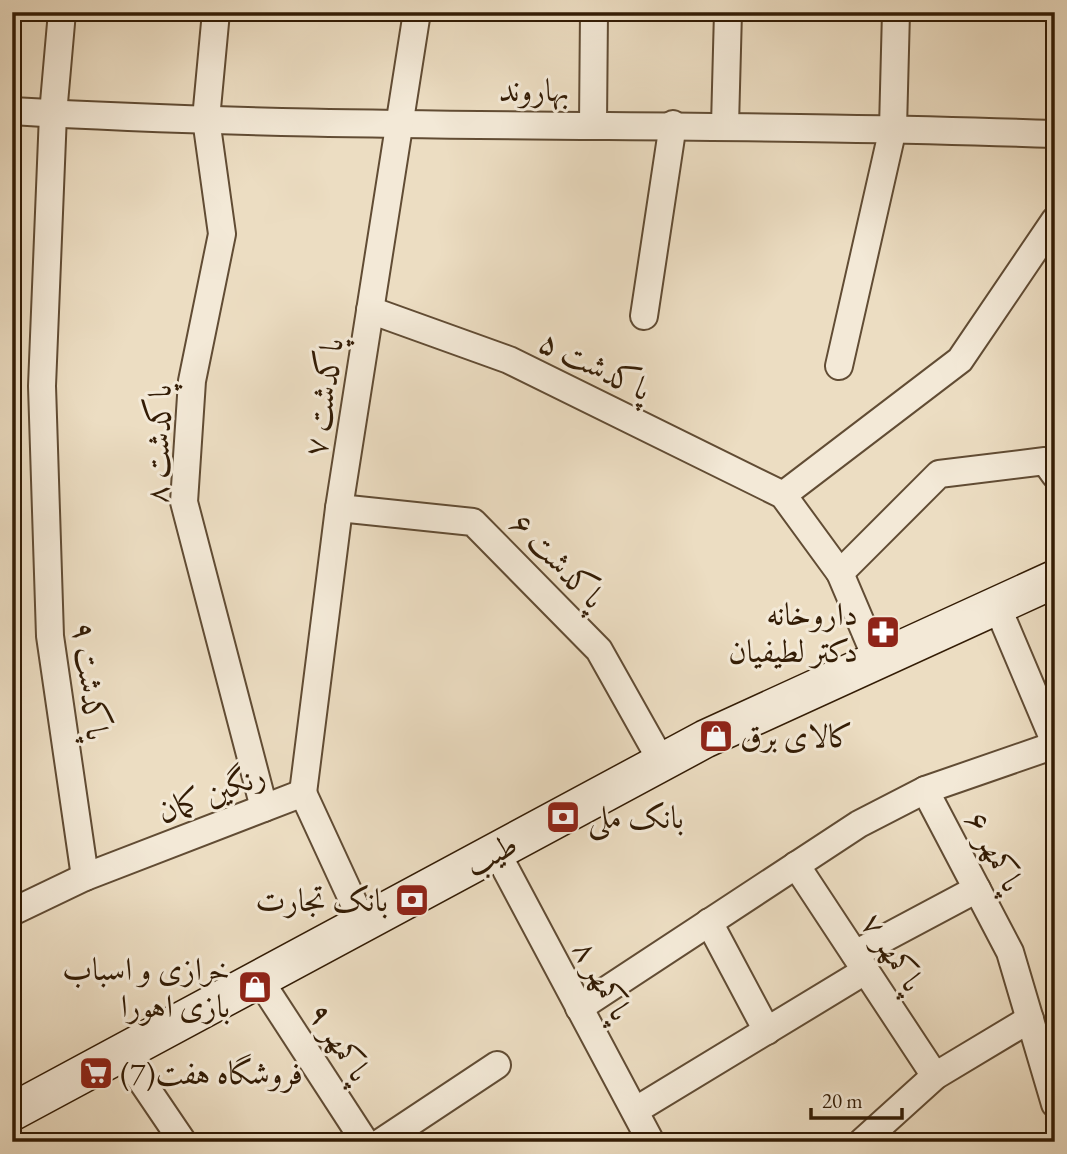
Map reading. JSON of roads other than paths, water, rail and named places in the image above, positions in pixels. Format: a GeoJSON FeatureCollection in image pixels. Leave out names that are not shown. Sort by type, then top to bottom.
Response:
{"type":"FeatureCollection","features":[{"type":"Feature","properties":{"kind":"main road","name":"طیب"},"geometry":{"type":"LineString","coordinates":[[12,1112],[662,762],[1055,579]]}},
{"type":"Feature","properties":{"kind":"street","name":"پاکدشت ۹"},"geometry":{"type":"LineString","coordinates":[[62,12],[52,114],[42,386],[50,636],[85,877]]}},
{"type":"Feature","properties":{"kind":"street","name":"پاکدشت ۸"},"geometry":{"type":"LineString","coordinates":[[216,12],[206,119],[222,234],[192,382],[184,502],[264,808]]}},
{"type":"Feature","properties":{"kind":"street","name":"پاکدشت ۷"},"geometry":{"type":"LineString","coordinates":[[303,793],[339,508],[417,12]]}},
{"type":"Feature","properties":{"kind":"street"},"geometry":{"type":"LineString","coordinates":[[593,124],[594,12]]}},
{"type":"Feature","properties":{"kind":"street"},"geometry":{"type":"LineString","coordinates":[[725,125],[728,12]]}},
{"type":"Feature","properties":{"kind":"street"},"geometry":{"type":"LineString","coordinates":[[839,366],[892,128],[896,12]]}},
{"type":"Feature","properties":{"kind":"street","name":"بهاروند"},"geometry":{"type":"LineString","coordinates":[[12,111],[206,119],[673,124],[1055,134]]}},
{"type":"Feature","properties":{"kind":"street"},"geometry":{"type":"LineString","coordinates":[[644,316],[673,124]]}},
{"type":"Feature","properties":{"kind":"street"},"geometry":{"type":"LineString","coordinates":[[877,660],[840,573],[783,495],[960,360],[1055,220]]}},
{"type":"Feature","properties":{"kind":"street","name":"پاکدشت ۵"},"geometry":{"type":"LineString","coordinates":[[370,310],[509,360],[783,495]]}},
{"type":"Feature","properties":{"kind":"street"},"geometry":{"type":"LineString","coordinates":[[840,573],[939,474],[1045,461],[1055,475]]}},
{"type":"Feature","properties":{"kind":"street","name":"پاکدشت ۶"},"geometry":{"type":"LineString","coordinates":[[339,508],[473,522],[599,650],[662,762]]}},
{"type":"Feature","properties":{"kind":"street"},"geometry":{"type":"LineString","coordinates":[[579,1008],[859,824],[925,790],[1055,744],[997,606]]}},
{"type":"Feature","properties":{"kind":"street","name":"پاکمهر ۶"},"geometry":{"type":"LineString","coordinates":[[925,790],[1010,952],[1055,1104]]}},
{"type":"Feature","properties":{"kind":"street","name":"رنگین کمان"},"geometry":{"type":"LineString","coordinates":[[12,912],[85,877],[303,793],[363,923]]}},
{"type":"Feature","properties":{"kind":"street","name":"پاکمهر ۸"},"geometry":{"type":"LineString","coordinates":[[495,851],[651,1142]]}},
{"type":"Feature","properties":{"kind":"street","name":"پاکمهر ۷"},"geometry":{"type":"LineString","coordinates":[[796,865],[934,1076]]}},
{"type":"Feature","properties":{"kind":"street"},"geometry":{"type":"LineString","coordinates":[[636,1110],[767,1031],[860,962],[977,888]]}},
{"type":"Feature","properties":{"kind":"street"},"geometry":{"type":"LineString","coordinates":[[709,922],[767,1031]]}},
{"type":"Feature","properties":{"kind":"street","name":"پاکمهر ۹"},"geometry":{"type":"LineString","coordinates":[[259,979],[365,1142]]}},
{"type":"Feature","properties":{"kind":"street"},"geometry":{"type":"LineString","coordinates":[[862,1142],[934,1076],[1030,1019]]}},
{"type":"Feature","properties":{"kind":"street"},"geometry":{"type":"LineString","coordinates":[[122,1052],[183,1142]]}},
{"type":"Feature","properties":{"kind":"street"},"geometry":{"type":"LineString","coordinates":[[381,1142],[497,1065]]}},
{"type":"Feature","properties":{"kind":"place","name":"داروخانه دکتر لطیفیان"},"geometry":{"type":"Point","coordinates":[883,632]}},
{"type":"Feature","properties":{"kind":"place","name":"کالای برق"},"geometry":{"type":"Point","coordinates":[716,736]}},
{"type":"Feature","properties":{"kind":"place","name":"بانک ملی"},"geometry":{"type":"Point","coordinates":[563,817]}},
{"type":"Feature","properties":{"kind":"place","name":"بانک تجارت"},"geometry":{"type":"Point","coordinates":[412,900]}},
{"type":"Feature","properties":{"kind":"place","name":"خرازی و اسباب بازی اهورا"},"geometry":{"type":"Point","coordinates":[255,987]}},
{"type":"Feature","properties":{"kind":"place","name":"فروشگاه هفت(7)"},"geometry":{"type":"Point","coordinates":[96,1073]}}]}
